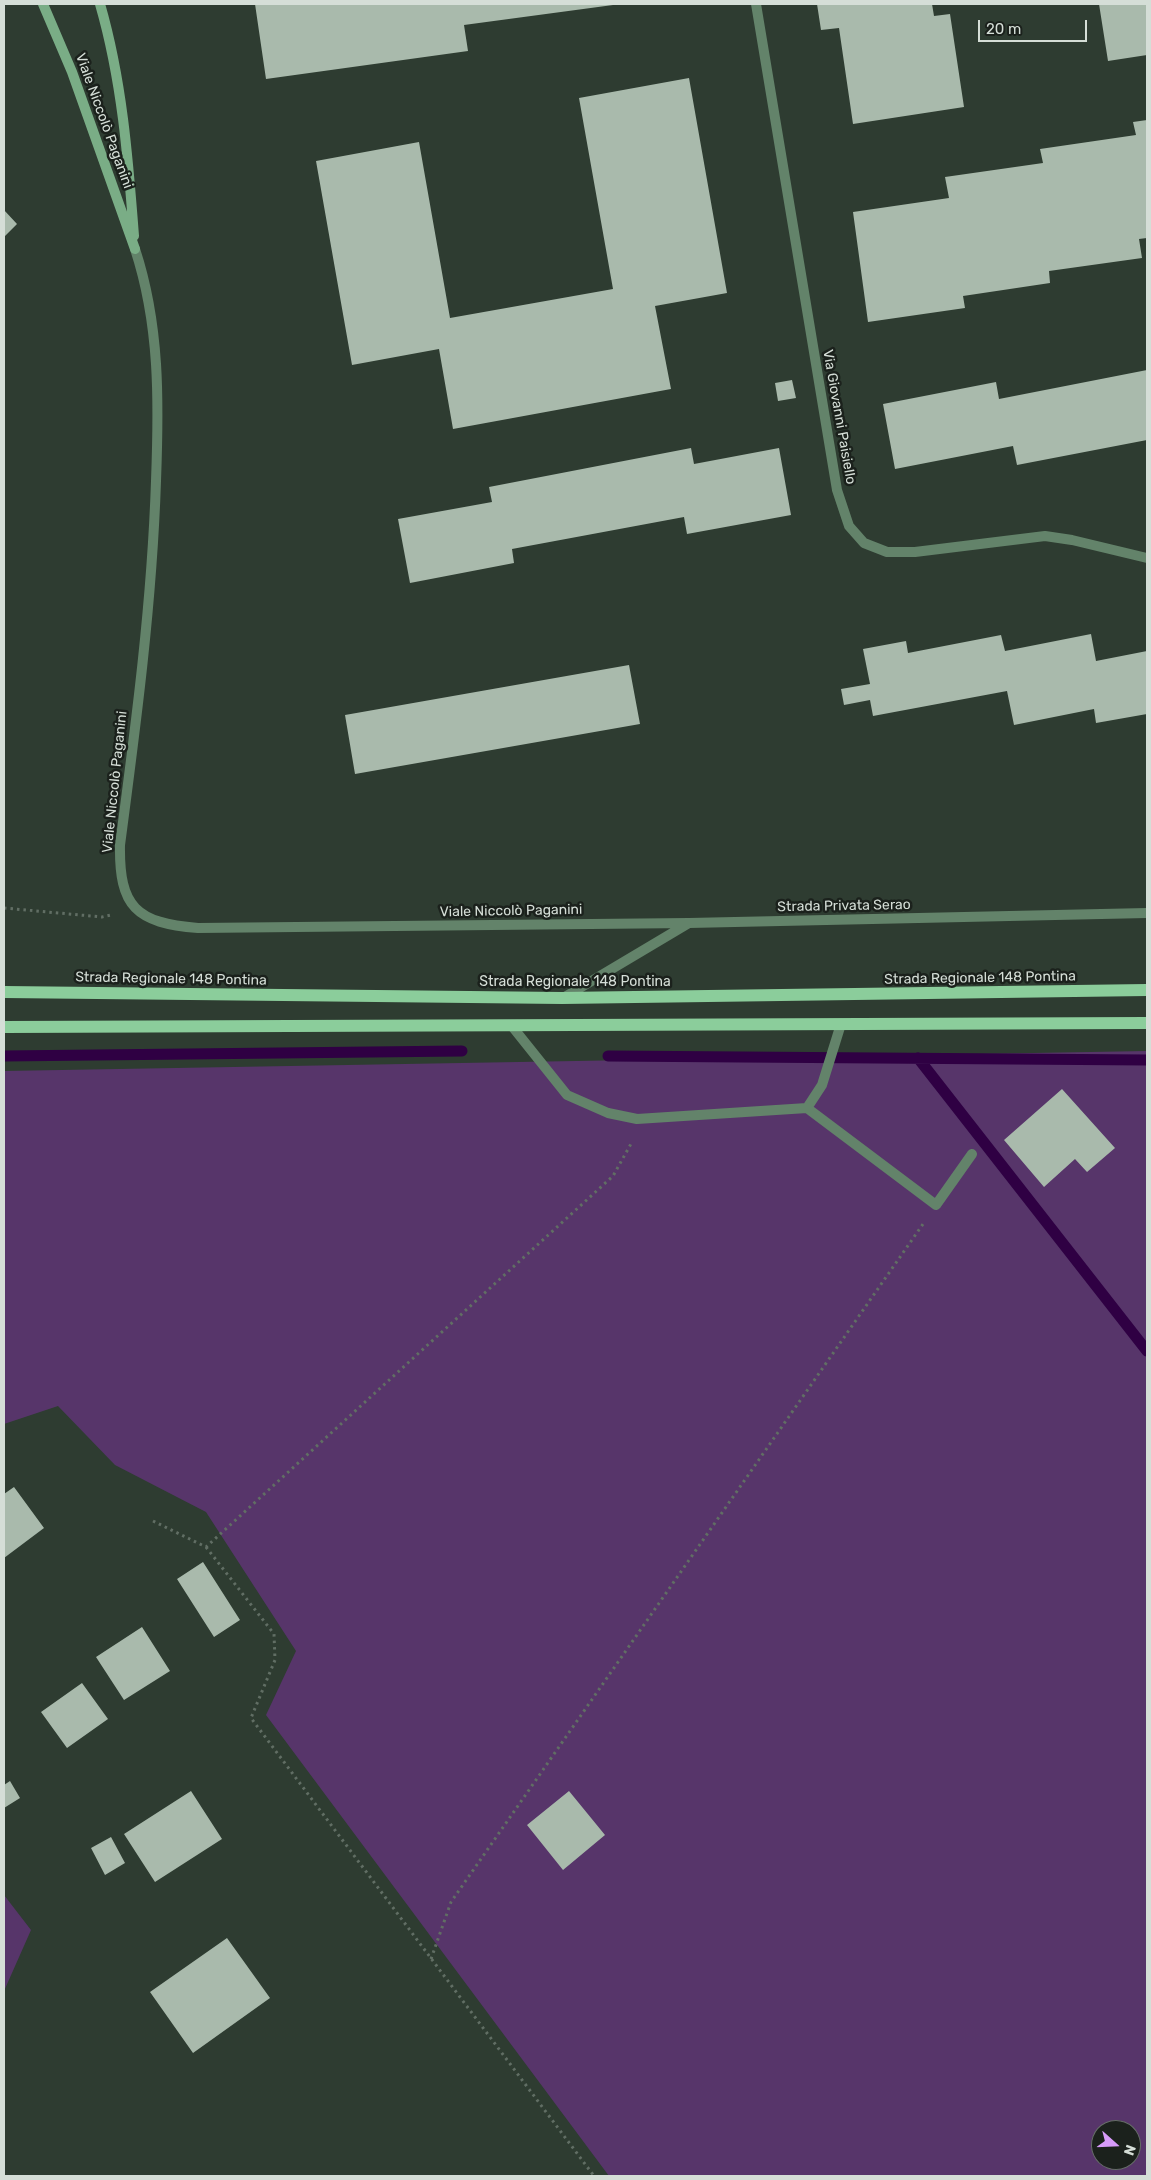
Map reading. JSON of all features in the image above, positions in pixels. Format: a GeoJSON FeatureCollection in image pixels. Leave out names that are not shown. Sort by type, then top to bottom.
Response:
{"type":"FeatureCollection","features":[{"type":"Feature","properties":{"kind":"main road","name":"Strada Regionale 148 Pontina"},"geometry":{"type":"LineString","coordinates":[[4,992],[562,998],[1147,990]]}},
{"type":"Feature","properties":{"kind":"main road"},"geometry":{"type":"LineString","coordinates":[[4,1027],[1147,1023]]}},
{"type":"Feature","properties":{"kind":"street","name":"Viale Niccolò Paganini"},"geometry":{"type":"LineString","coordinates":[[43,4],[68,63],[135,249],[147,287],[153,320],[157,415],[155,502],[147,612],[120,845],[123,889],[128,901],[136,910],[165,924],[198,928],[689,923]]}},
{"type":"Feature","properties":{"kind":"street","name":"Viale Niccolò Paganini"},"geometry":{"type":"LineString","coordinates":[[100,4],[122,105],[135,249]]}},
{"type":"Feature","properties":{"kind":"street","name":"Via Giovanni Paisiello"},"geometry":{"type":"LineString","coordinates":[[756,4],[837,490],[849,526],[864,543],[887,552],[915,552],[1045,536],[1072,540],[1147,558]]}},
{"type":"Feature","properties":{"kind":"street","name":"Strada Privata Serao"},"geometry":{"type":"LineString","coordinates":[[562,998],[689,923],[1147,912]]}},
{"type":"Feature","properties":{"kind":"street"},"geometry":{"type":"LineString","coordinates":[[807,1108],[822,1085],[841,1024]]}},
{"type":"Feature","properties":{"kind":"street"},"geometry":{"type":"LineString","coordinates":[[511,1025],[567,1095],[608,1113],[637,1119],[807,1108],[936,1205],[972,1154]]}},
{"type":"Feature","properties":{"kind":"path"},"geometry":{"type":"LineString","coordinates":[[4,908],[102,917],[136,910]]}},
{"type":"Feature","properties":{"kind":"path"},"geometry":{"type":"LineString","coordinates":[[206,1548],[613,1176],[630,1148],[637,1119]]}},
{"type":"Feature","properties":{"kind":"path"},"geometry":{"type":"LineString","coordinates":[[431,1959],[451,1902],[936,1205]]}},
{"type":"Feature","properties":{"kind":"path"},"geometry":{"type":"LineString","coordinates":[[153,1521],[206,1548],[274,1634],[274,1660],[251,1718],[594,2176]]}},
{"type":"Feature","properties":{"kind":"shaded area"},"geometry":{"type":"Polygon","coordinates":[[[1147,1051],[1147,2176],[609,2176],[266,1715],[296,1651],[206,1512],[115,1465],[58,1406],[4,1424],[4,1071],[1147,1051]]]}},
{"type":"Feature","properties":{"kind":"shaded area"},"geometry":{"type":"Polygon","coordinates":[[[4,1895],[31,1930],[4,1991],[4,1895]]]}},
{"type":"Feature","properties":{"kind":"building"},"geometry":{"type":"Polygon","coordinates":[[[255,4],[613,5],[464,25],[468,51],[266,79],[255,4]]]}},
{"type":"Feature","properties":{"kind":"building"},"geometry":{"type":"Polygon","coordinates":[[[817,4],[932,4],[934,16],[950,14],[964,107],[853,124],[839,28],[821,30],[817,4]]]}},
{"type":"Feature","properties":{"kind":"building"},"geometry":{"type":"Polygon","coordinates":[[[1099,4],[1147,4],[1147,55],[1108,61],[1099,4]]]}},
{"type":"Feature","properties":{"kind":"building"},"geometry":{"type":"Polygon","coordinates":[[[689,78],[727,293],[655,306],[671,389],[453,429],[439,349],[352,365],[316,161],[419,142],[450,318],[613,289],[579,98],[689,78]]]}},
{"type":"Feature","properties":{"kind":"building"},"geometry":{"type":"Polygon","coordinates":[[[1147,120],[1147,238],[1139,239],[1142,258],[1049,271],[1050,283],[963,296],[965,308],[868,322],[853,212],[949,198],[945,177],[1043,163],[1040,149],[1136,135],[1133,122],[1147,120]]]}},
{"type":"Feature","properties":{"kind":"building"},"geometry":{"type":"Polygon","coordinates":[[[4,210],[17,224],[4,237],[4,210]]]}},
{"type":"Feature","properties":{"kind":"building"},"geometry":{"type":"Polygon","coordinates":[[[1147,370],[1147,440],[1017,465],[1013,446],[895,469],[883,404],[996,382],[999,399],[1147,370]]]}},
{"type":"Feature","properties":{"kind":"building"},"geometry":{"type":"Polygon","coordinates":[[[792,380],[796,398],[778,401],[775,383],[792,380]]]}},
{"type":"Feature","properties":{"kind":"building"},"geometry":{"type":"Polygon","coordinates":[[[691,448],[694,464],[779,448],[791,515],[687,534],[684,517],[512,549],[514,563],[410,583],[398,519],[492,502],[489,487],[691,448]]]}},
{"type":"Feature","properties":{"kind":"building"},"geometry":{"type":"Polygon","coordinates":[[[1091,634],[1096,661],[1147,651],[1147,714],[1096,723],[1094,709],[1014,725],[1007,691],[873,716],[870,700],[844,705],[841,689],[870,684],[863,649],[906,641],[908,653],[1001,635],[1005,651],[1091,634]]]}},
{"type":"Feature","properties":{"kind":"building"},"geometry":{"type":"Polygon","coordinates":[[[629,665],[640,724],[355,774],[345,715],[629,665]]]}},
{"type":"Feature","properties":{"kind":"building"},"geometry":{"type":"Polygon","coordinates":[[[1062,1089],[1115,1148],[1087,1172],[1075,1159],[1044,1187],[1004,1140],[1062,1089]]]}},
{"type":"Feature","properties":{"kind":"building"},"geometry":{"type":"Polygon","coordinates":[[[14,1487],[44,1528],[4,1558],[4,1494],[14,1487]]]}},
{"type":"Feature","properties":{"kind":"building"},"geometry":{"type":"Polygon","coordinates":[[[203,1562],[240,1620],[214,1637],[177,1579],[203,1562]]]}},
{"type":"Feature","properties":{"kind":"building"},"geometry":{"type":"Polygon","coordinates":[[[142,1627],[170,1671],[124,1700],[96,1657],[142,1627]]]}},
{"type":"Feature","properties":{"kind":"building"},"geometry":{"type":"Polygon","coordinates":[[[82,1683],[108,1719],[67,1748],[41,1712],[82,1683]]]}},
{"type":"Feature","properties":{"kind":"building"},"geometry":{"type":"Polygon","coordinates":[[[10,1781],[20,1798],[4,1808],[4,1785],[10,1781]]]}},
{"type":"Feature","properties":{"kind":"building"},"geometry":{"type":"Polygon","coordinates":[[[191,1791],[222,1839],[155,1882],[124,1834],[191,1791]]]}},
{"type":"Feature","properties":{"kind":"building"},"geometry":{"type":"Polygon","coordinates":[[[569,1791],[605,1835],[563,1870],[527,1825],[569,1791]]]}},
{"type":"Feature","properties":{"kind":"building"},"geometry":{"type":"Polygon","coordinates":[[[111,1837],[125,1863],[105,1875],[91,1848],[111,1837]]]}},
{"type":"Feature","properties":{"kind":"building"},"geometry":{"type":"Polygon","coordinates":[[[227,1938],[270,1998],[193,2053],[150,1992],[227,1938]]]}},
{"type":"Feature","properties":{"kind":"waterway"},"geometry":{"type":"LineString","coordinates":[[4,1056],[462,1051]]}},
{"type":"Feature","properties":{"kind":"waterway"},"geometry":{"type":"LineString","coordinates":[[608,1056],[1147,1060]]}},
{"type":"Feature","properties":{"kind":"waterway"},"geometry":{"type":"LineString","coordinates":[[918,1058],[1147,1351]]}}]}
